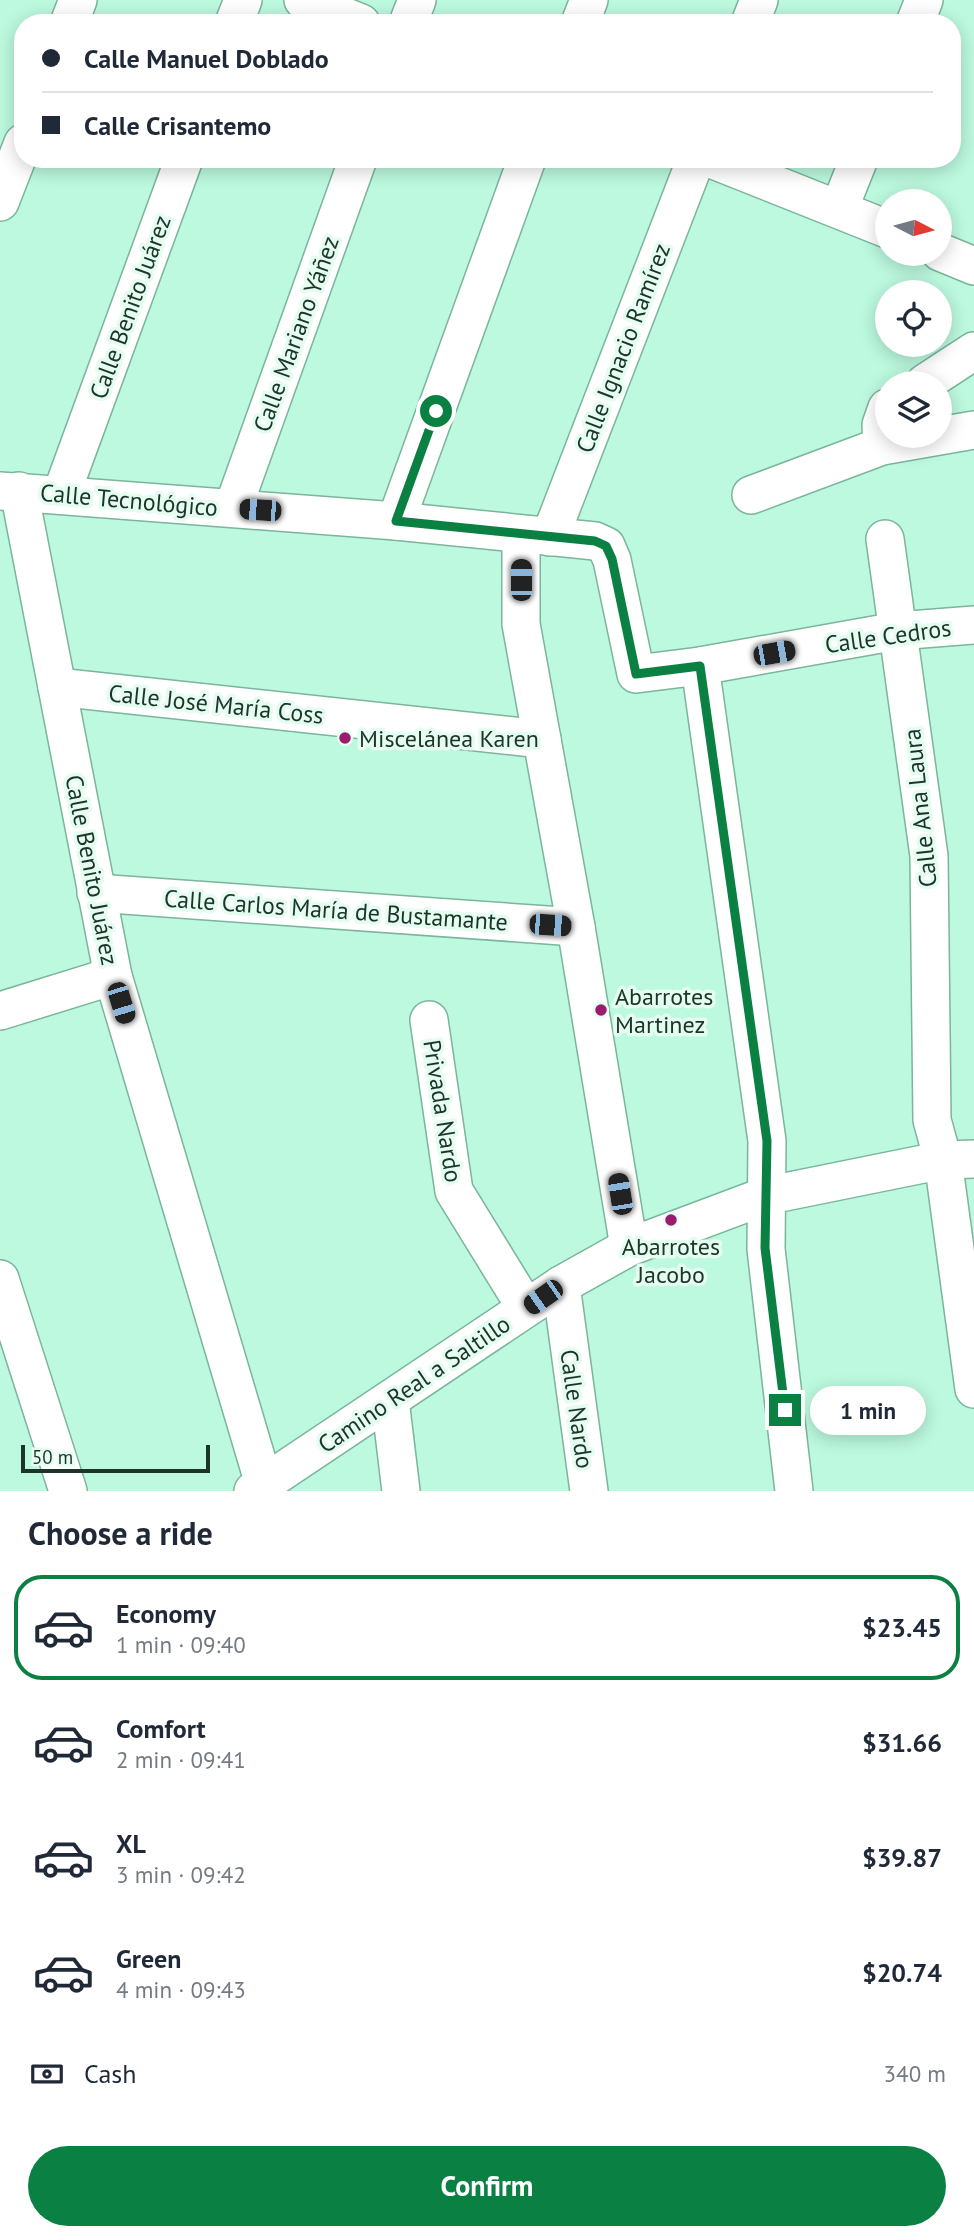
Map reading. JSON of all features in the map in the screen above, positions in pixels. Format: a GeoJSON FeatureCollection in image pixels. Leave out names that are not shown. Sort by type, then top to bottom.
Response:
{"type":"FeatureCollection","features":[{"type":"Feature","properties":{"kind":"street"},"geometry":{"type":"LineString","coordinates":[[303,0],[338,14]]}},
{"type":"Feature","properties":{"kind":"street"},"geometry":{"type":"LineString","coordinates":[[0,202],[14,166]]}},
{"type":"Feature","properties":{"kind":"street","name":"Calle Benito Juárez"},"geometry":{"type":"LineString","coordinates":[[61,495],[181,168]]}},
{"type":"Feature","properties":{"kind":"street","name":"Calle Mariano Yáñez"},"geometry":{"type":"LineString","coordinates":[[233,508],[355,168]]}},
{"type":"Feature","properties":{"kind":"street"},"geometry":{"type":"LineString","coordinates":[[396,521],[524,168]]}},
{"type":"Feature","properties":{"kind":"street","name":"Calle Ignacio Ramírez"},"geometry":{"type":"LineString","coordinates":[[629,1247],[522,624],[536,536],[692,168]]}},
{"type":"Feature","properties":{"kind":"street"},"geometry":{"type":"LineString","coordinates":[[734,168],[875,224]]}},
{"type":"Feature","properties":{"kind":"street"},"geometry":{"type":"LineString","coordinates":[[839,209],[855,168]]}},
{"type":"Feature","properties":{"kind":"street"},"geometry":{"type":"LineString","coordinates":[[952,256],[974,266]]}},
{"type":"Feature","properties":{"kind":"street"},"geometry":{"type":"LineString","coordinates":[[943,371],[974,351]]}},
{"type":"Feature","properties":{"kind":"street"},"geometry":{"type":"LineString","coordinates":[[952,434],[974,430]]}},
{"type":"Feature","properties":{"kind":"street"},"geometry":{"type":"LineString","coordinates":[[751,495],[877,448]]}},
{"type":"Feature","properties":{"kind":"street","name":"Calle Benito Juárez"},"geometry":{"type":"LineString","coordinates":[[10,491],[57,687],[113,976],[258,1487]]}},
{"type":"Feature","properties":{"kind":"street","name":"Calle Tecnológico"},"geometry":{"type":"LineString","coordinates":[[10,491],[396,521],[595,541],[606,546],[612,559],[636,674]]}},
{"type":"Feature","properties":{"kind":"street","name":"Calle Ana Laura"},"geometry":{"type":"LineString","coordinates":[[885,540],[929,856],[932,1120],[959,1159],[974,1389]]}},
{"type":"Feature","properties":{"kind":"street","name":"Calle Cedros"},"geometry":{"type":"LineString","coordinates":[[636,674],[700,666],[898,631],[974,625]]}},
{"type":"Feature","properties":{"kind":"street"},"geometry":{"type":"LineString","coordinates":[[700,666],[767,1141],[765,1248],[794,1491]]}},
{"type":"Feature","properties":{"kind":"street","name":"Calle José María Coss"},"geometry":{"type":"LineString","coordinates":[[57,687],[542,740]]}},
{"type":"Feature","properties":{"kind":"street","name":"Calle Carlos María de Bustamante"},"geometry":{"type":"LineString","coordinates":[[96,893],[576,927]]}},
{"type":"Feature","properties":{"kind":"street"},"geometry":{"type":"LineString","coordinates":[[0,1011],[113,976]]}},
{"type":"Feature","properties":{"kind":"street","name":"Privada Nardo"},"geometry":{"type":"LineString","coordinates":[[429,1020],[454,1191],[526,1308]]}},
{"type":"Feature","properties":{"kind":"street","name":"Camino Real a Saltillo"},"geometry":{"type":"LineString","coordinates":[[258,1487],[561,1285],[629,1247],[765,1196],[959,1159]]}},
{"type":"Feature","properties":{"kind":"street"},"geometry":{"type":"LineString","coordinates":[[0,1279],[68,1491]]}},
{"type":"Feature","properties":{"kind":"street","name":"Calle Nardo"},"geometry":{"type":"LineString","coordinates":[[561,1285],[589,1491]]}},
{"type":"Feature","properties":{"kind":"street"},"geometry":{"type":"LineString","coordinates":[[390,1400],[401,1491]]}},
{"type":"Feature","properties":{"kind":"place","name":"Miscelánea Karen"},"geometry":{"type":"Point","coordinates":[345,738]}},
{"type":"Feature","properties":{"kind":"place","name":"Abarrotes Martinez"},"geometry":{"type":"Point","coordinates":[601,1010]}},
{"type":"Feature","properties":{"kind":"place","name":"Abarrotes Jacobo"},"geometry":{"type":"Point","coordinates":[671,1220]}},
{"type":"Feature","properties":{"kind":"route"},"geometry":{"type":"LineString","coordinates":[[436,411],[396,521],[595,541],[606,546],[612,559],[636,674],[700,666],[767,1141],[765,1248],[785,1410]]}}]}
